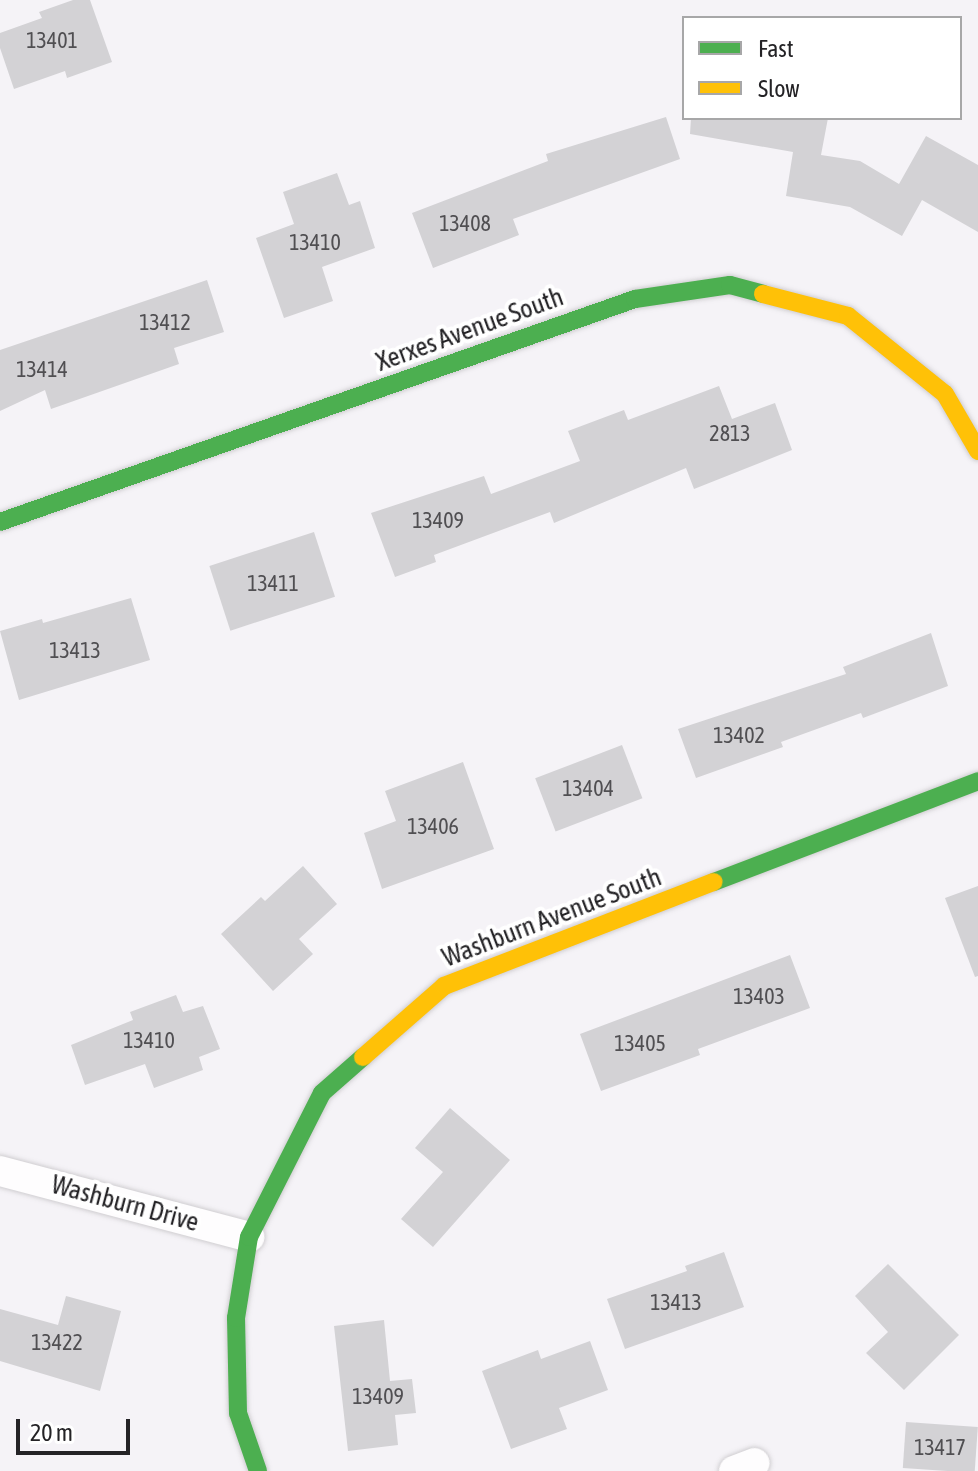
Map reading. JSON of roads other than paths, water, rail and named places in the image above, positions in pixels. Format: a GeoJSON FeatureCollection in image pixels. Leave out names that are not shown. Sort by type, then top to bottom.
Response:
{"type":"FeatureCollection","features":[{"type":"Feature","properties":{"kind":"street","name":"Xerxes Avenue South"},"geometry":{"type":"LineString","coordinates":[[0,522],[635,299],[730,285],[848,316],[945,394],[978,451]]}},
{"type":"Feature","properties":{"kind":"street","name":"Washburn Avenue South"},"geometry":{"type":"LineString","coordinates":[[258,1471],[238,1413],[236,1318],[249,1237],[322,1093],[444,986],[978,781]]}},
{"type":"Feature","properties":{"kind":"street","name":"Washburn Drive"},"geometry":{"type":"LineString","coordinates":[[0,1171],[249,1237]]}}]}
